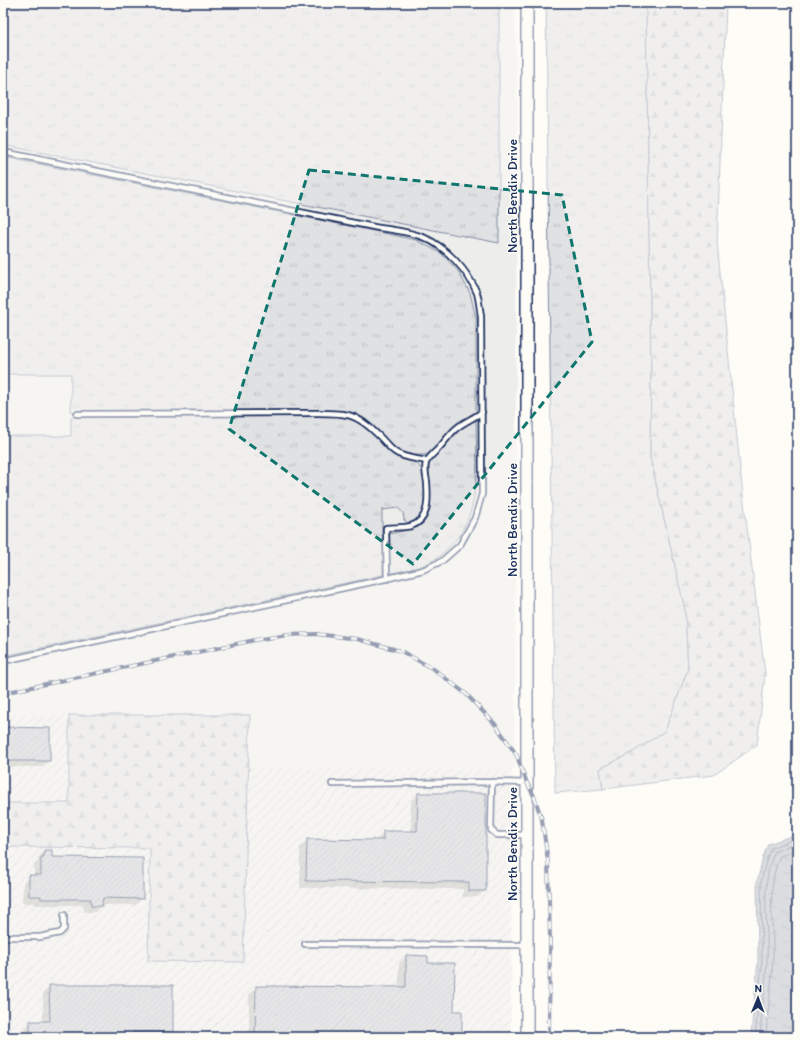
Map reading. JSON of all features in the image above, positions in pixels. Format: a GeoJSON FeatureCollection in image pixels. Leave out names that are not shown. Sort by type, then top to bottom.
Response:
{"type":"FeatureCollection","features":[{"type":"Feature","properties":{"kind":"street","name":"North Bendix Drive"},"geometry":{"type":"LineString","coordinates":[[527,3],[527,1037]]}},
{"type":"Feature","properties":{"kind":"lane"},"geometry":{"type":"LineString","coordinates":[[3,152],[407,232],[425,238],[445,250],[463,268],[476,292],[481,317],[482,412],[482,494],[475,518],[460,545],[442,561],[423,570],[387,579],[3,661]]}},
{"type":"Feature","properties":{"kind":"lane"},"geometry":{"type":"LineString","coordinates":[[387,579],[386,528],[410,526],[420,520],[424,515],[428,500],[425,469],[426,464],[451,433],[460,425],[482,412]]}},
{"type":"Feature","properties":{"kind":"lane"},"geometry":{"type":"LineString","coordinates":[[76,414],[325,413],[348,415],[363,421],[395,452],[428,461]]}},
{"type":"Feature","properties":{"kind":"lane"},"geometry":{"type":"LineString","coordinates":[[492,782],[492,830],[497,834],[527,835]]}},
{"type":"Feature","properties":{"kind":"lane"},"geometry":{"type":"LineString","coordinates":[[332,784],[527,783]]}},
{"type":"Feature","properties":{"kind":"lane"},"geometry":{"type":"LineString","coordinates":[[3,937],[40,937],[60,933],[64,929],[64,915]]}},
{"type":"Feature","properties":{"kind":"lane"},"geometry":{"type":"LineString","coordinates":[[305,944],[527,945]]}},
{"type":"Feature","properties":{"kind":"highlighted area"},"geometry":{"type":"Polygon","coordinates":[[[309,170],[562,195],[592,342],[413,564],[229,429],[309,170]]]}},
{"type":"Feature","properties":{"kind":"shaded area"},"geometry":{"type":"Polygon","coordinates":[[[3,3],[515,3],[517,93],[515,769],[249,767],[250,715],[3,715],[3,3]]]}},
{"type":"Feature","properties":{"kind":"shaded area"},"geometry":{"type":"Polygon","coordinates":[[[3,715],[69,715],[69,803],[3,803],[3,715]]]}},
{"type":"Feature","properties":{"kind":"shaded area"},"geometry":{"type":"Polygon","coordinates":[[[249,767],[512,769],[511,1037],[5,1037],[7,847],[150,848],[148,961],[243,962],[249,767]]]}},
{"type":"Feature","properties":{"kind":"green space"},"geometry":{"type":"Polygon","coordinates":[[[3,3],[499,3],[499,243],[3,145],[3,3]]]}},
{"type":"Feature","properties":{"kind":"green space"},"geometry":{"type":"Polygon","coordinates":[[[546,3],[646,3],[651,374],[650,457],[685,610],[688,669],[665,731],[633,752],[600,769],[603,789],[555,793],[546,3]]]}},
{"type":"Feature","properties":{"kind":"green space"},"geometry":{"type":"Polygon","coordinates":[[[646,3],[726,3],[717,243],[742,487],[765,674],[757,745],[714,775],[603,789],[600,769],[633,752],[665,731],[688,669],[685,610],[650,457],[651,374],[646,3]]]}},
{"type":"Feature","properties":{"kind":"green space"},"geometry":{"type":"Polygon","coordinates":[[[3,157],[416,240],[441,253],[458,271],[470,293],[476,318],[476,413],[459,423],[447,433],[431,452],[426,455],[415,455],[400,452],[364,418],[355,413],[343,411],[71,412],[71,374],[3,374],[3,157]]]}},
{"type":"Feature","properties":{"kind":"green space"},"geometry":{"type":"Polygon","coordinates":[[[334,416],[349,418],[360,423],[371,431],[396,456],[415,461],[422,470],[425,487],[425,499],[420,517],[413,522],[408,523],[404,520],[403,513],[398,508],[382,510],[382,533],[384,535],[383,575],[3,656],[3,436],[71,436],[71,417],[334,416]]]}},
{"type":"Feature","properties":{"kind":"green space"},"geometry":{"type":"Polygon","coordinates":[[[476,419],[477,471],[475,488],[472,505],[467,520],[459,535],[445,551],[431,562],[405,571],[390,573],[388,570],[389,534],[407,530],[422,523],[428,513],[430,501],[429,464],[456,432],[476,419]]]}},
{"type":"Feature","properties":{"kind":"green space"},"geometry":{"type":"Polygon","coordinates":[[[69,715],[250,715],[243,962],[148,961],[150,848],[7,847],[8,803],[69,803],[69,715]]]}},
{"type":"Feature","properties":{"kind":"water"},"geometry":{"type":"Polygon","coordinates":[[[797,834],[797,1037],[751,1037],[758,960],[757,882],[768,844],[797,834]]]}},
{"type":"Feature","properties":{"kind":"building"},"geometry":{"type":"Polygon","coordinates":[[[3,727],[50,728],[50,761],[3,761],[3,727]]]}},
{"type":"Feature","properties":{"kind":"building"},"geometry":{"type":"Polygon","coordinates":[[[418,793],[486,793],[486,891],[469,891],[469,882],[306,881],[307,839],[383,840],[383,831],[417,831],[418,793]]]}},
{"type":"Feature","properties":{"kind":"building"},"geometry":{"type":"Polygon","coordinates":[[[44,850],[52,850],[52,857],[143,858],[143,899],[103,898],[102,906],[91,906],[91,899],[41,899],[41,896],[29,896],[29,875],[41,875],[41,857],[44,857],[44,850]]]}},
{"type":"Feature","properties":{"kind":"building"},"geometry":{"type":"Polygon","coordinates":[[[406,955],[428,956],[428,963],[455,963],[454,1011],[462,1011],[462,1036],[255,1037],[256,986],[406,987],[406,955]]]}},
{"type":"Feature","properties":{"kind":"building"},"geometry":{"type":"Polygon","coordinates":[[[49,985],[173,985],[173,1032],[133,1032],[133,1037],[30,1037],[30,1021],[50,1021],[49,985]]]}},
{"type":"Feature","properties":{"kind":"railway"},"geometry":{"type":"LineString","coordinates":[[3,693],[255,640],[288,635],[316,634],[357,639],[401,651],[435,670],[466,694],[495,724],[516,754],[527,783],[534,796],[542,820],[548,861],[550,939],[549,1037]]}}]}
